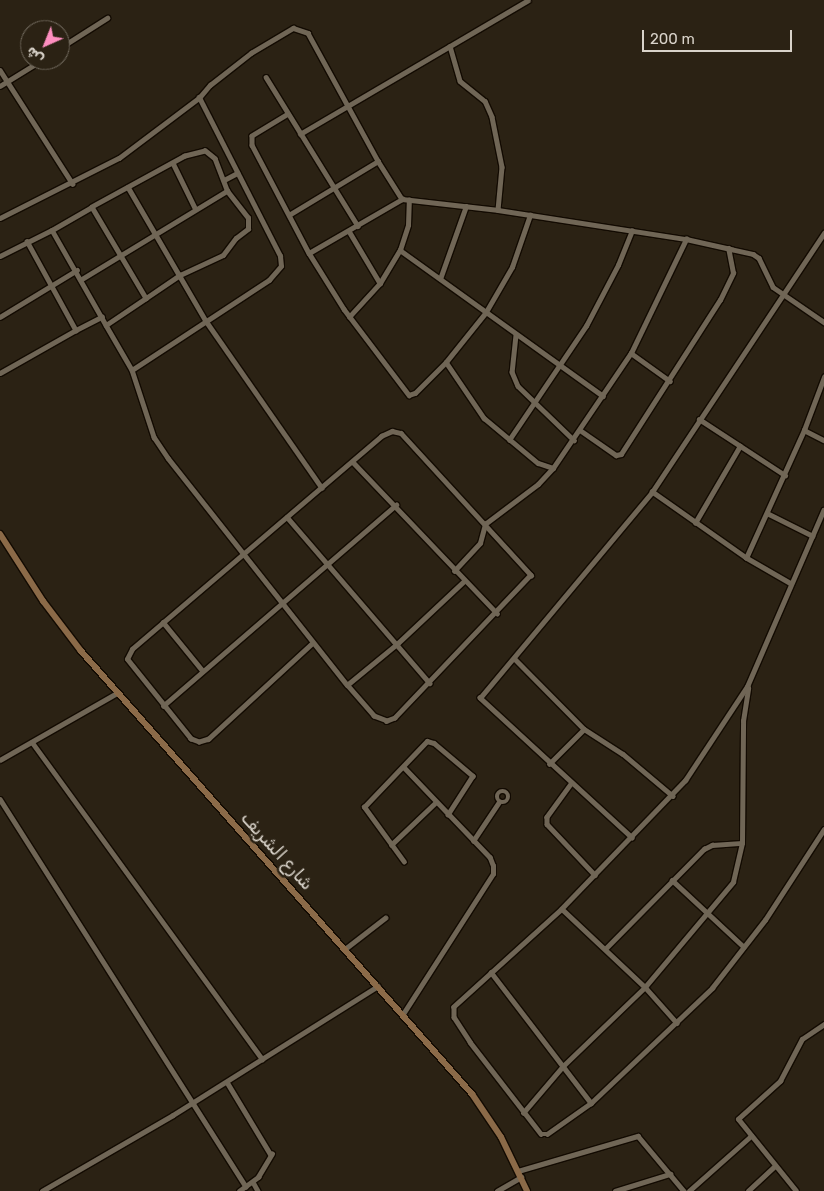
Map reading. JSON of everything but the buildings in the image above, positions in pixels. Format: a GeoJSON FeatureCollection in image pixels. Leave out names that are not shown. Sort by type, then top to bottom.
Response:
{"type":"FeatureCollection","features":[{"type":"Feature","properties":{"kind":"main road","name":"شارع الشريف"},"geometry":{"type":"LineString","coordinates":[[1,536],[42,601],[116,693],[403,1014],[472,1094],[520,1174],[527,1191]]}},
{"type":"Feature","properties":{"kind":"street"},"geometry":{"type":"LineString","coordinates":[[300,134],[349,108],[528,0]]}},
{"type":"Feature","properties":{"kind":"street"},"geometry":{"type":"LineString","coordinates":[[70,42],[108,18]]}},
{"type":"Feature","properties":{"kind":"street"},"geometry":{"type":"LineString","coordinates":[[0,218],[73,184],[119,158],[199,98],[210,85],[251,53],[298,28],[308,33],[378,162],[402,199]]}},
{"type":"Feature","properties":{"kind":"street"},"geometry":{"type":"LineString","coordinates":[[450,46],[460,81],[486,101],[492,117],[502,167],[498,210]]}},
{"type":"Feature","properties":{"kind":"street"},"geometry":{"type":"LineString","coordinates":[[0,70],[73,184]]}},
{"type":"Feature","properties":{"kind":"street"},"geometry":{"type":"LineString","coordinates":[[0,86],[26,70]]}},
{"type":"Feature","properties":{"kind":"street"},"geometry":{"type":"LineString","coordinates":[[266,77],[358,226]]}},
{"type":"Feature","properties":{"kind":"street"},"geometry":{"type":"LineString","coordinates":[[132,370],[269,280],[281,266],[280,256],[199,98]]}},
{"type":"Feature","properties":{"kind":"street"},"geometry":{"type":"LineString","coordinates":[[288,114],[252,136],[250,140],[309,253],[349,317],[409,394],[415,393],[446,362],[486,312],[512,267],[530,215]]}},
{"type":"Feature","properties":{"kind":"street"},"geometry":{"type":"LineString","coordinates":[[0,256],[52,230],[173,163],[205,151],[215,159],[227,191],[241,206],[250,224],[248,229],[236,238],[224,255],[180,275],[106,325]]}},
{"type":"Feature","properties":{"kind":"street"},"geometry":{"type":"LineString","coordinates":[[289,216],[378,162]]}},
{"type":"Feature","properties":{"kind":"street"},"geometry":{"type":"LineString","coordinates":[[173,163],[195,208]]}},
{"type":"Feature","properties":{"kind":"street"},"geometry":{"type":"LineString","coordinates":[[224,180],[237,173]]}},
{"type":"Feature","properties":{"kind":"street"},"geometry":{"type":"LineString","coordinates":[[128,187],[206,321],[322,488]]}},
{"type":"Feature","properties":{"kind":"street"},"geometry":{"type":"LineString","coordinates":[[82,279],[195,208],[227,191]]}},
{"type":"Feature","properties":{"kind":"street"},"geometry":{"type":"LineString","coordinates":[[309,253],[402,199],[498,210],[686,239],[728,248],[758,258],[768,282],[782,294],[824,322]]}},
{"type":"Feature","properties":{"kind":"street"},"geometry":{"type":"LineString","coordinates":[[349,317],[380,283],[400,250],[408,225],[410,200]]}},
{"type":"Feature","properties":{"kind":"street"},"geometry":{"type":"LineString","coordinates":[[440,279],[466,206]]}},
{"type":"Feature","properties":{"kind":"street"},"geometry":{"type":"LineString","coordinates":[[92,207],[146,298]]}},
{"type":"Feature","properties":{"kind":"street"},"geometry":{"type":"LineString","coordinates":[[52,230],[77,270],[132,370],[154,437],[243,554],[280,602],[374,716],[388,722],[408,706],[531,575],[401,433],[392,431],[381,436],[353,462],[243,554],[163,622],[132,649],[127,659],[191,739],[204,742],[313,643]]}},
{"type":"Feature","properties":{"kind":"street"},"geometry":{"type":"LineString","coordinates":[[349,231],[380,283]]}},
{"type":"Feature","properties":{"kind":"street"},"geometry":{"type":"LineString","coordinates":[[509,440],[560,366],[610,282],[632,231]]}},
{"type":"Feature","properties":{"kind":"street"},"geometry":{"type":"LineString","coordinates":[[632,838],[481,700],[483,691],[515,659],[652,492],[824,233]]}},
{"type":"Feature","properties":{"kind":"street"},"geometry":{"type":"LineString","coordinates":[[454,570],[480,543],[485,524],[538,484],[574,440],[631,353],[686,239]]}},
{"type":"Feature","properties":{"kind":"street"},"geometry":{"type":"LineString","coordinates":[[27,241],[53,284],[76,330]]}},
{"type":"Feature","properties":{"kind":"street"},"geometry":{"type":"LineString","coordinates":[[580,430],[616,455],[621,454],[670,381],[731,279],[733,262],[728,248]]}},
{"type":"Feature","properties":{"kind":"street"},"geometry":{"type":"LineString","coordinates":[[400,250],[603,396]]}},
{"type":"Feature","properties":{"kind":"street"},"geometry":{"type":"LineString","coordinates":[[0,318],[77,270]]}},
{"type":"Feature","properties":{"kind":"street"},"geometry":{"type":"LineString","coordinates":[[0,373],[102,317]]}},
{"type":"Feature","properties":{"kind":"street"},"geometry":{"type":"LineString","coordinates":[[516,335],[512,372],[518,386],[534,404],[574,440]]}},
{"type":"Feature","properties":{"kind":"street"},"geometry":{"type":"LineString","coordinates":[[631,353],[670,381]]}},
{"type":"Feature","properties":{"kind":"street"},"geometry":{"type":"LineString","coordinates":[[446,362],[468,391],[479,412],[509,440],[538,463],[553,468]]}},
{"type":"Feature","properties":{"kind":"street"},"geometry":{"type":"LineString","coordinates":[[746,558],[822,389],[824,377]]}},
{"type":"Feature","properties":{"kind":"street"},"geometry":{"type":"LineString","coordinates":[[699,419],[784,475]]}},
{"type":"Feature","properties":{"kind":"street"},"geometry":{"type":"LineString","coordinates":[[804,430],[824,440]]}},
{"type":"Feature","properties":{"kind":"street"},"geometry":{"type":"LineString","coordinates":[[695,523],[740,446]]}},
{"type":"Feature","properties":{"kind":"street"},"geometry":{"type":"LineString","coordinates":[[353,462],[464,581],[497,613]]}},
{"type":"Feature","properties":{"kind":"street"},"geometry":{"type":"LineString","coordinates":[[652,492],[746,558],[791,584]]}},
{"type":"Feature","properties":{"kind":"street"},"geometry":{"type":"LineString","coordinates":[[163,706],[280,602],[396,506]]}},
{"type":"Feature","properties":{"kind":"street"},"geometry":{"type":"LineString","coordinates":[[824,510],[748,686],[673,796],[562,909],[454,1007],[454,1017],[522,1112],[544,1135],[591,1103],[712,988],[744,947],[824,830]]}},
{"type":"Feature","properties":{"kind":"street"},"geometry":{"type":"LineString","coordinates":[[767,513],[813,536]]}},
{"type":"Feature","properties":{"kind":"street"},"geometry":{"type":"LineString","coordinates":[[287,517],[329,563],[430,683]]}},
{"type":"Feature","properties":{"kind":"street"},"geometry":{"type":"LineString","coordinates":[[347,685],[397,644],[464,581]]}},
{"type":"Feature","properties":{"kind":"street"},"geometry":{"type":"LineString","coordinates":[[163,622],[203,671]]}},
{"type":"Feature","properties":{"kind":"street"},"geometry":{"type":"LineString","coordinates":[[515,659],[584,729],[623,754],[673,796]]}},
{"type":"Feature","properties":{"kind":"street"},"geometry":{"type":"LineString","coordinates":[[522,1112],[563,1066],[645,986],[708,915],[736,876],[742,843],[743,721],[748,686]]}},
{"type":"Feature","properties":{"kind":"street"},"geometry":{"type":"LineString","coordinates":[[0,760],[116,693]]}},
{"type":"Feature","properties":{"kind":"street"},"geometry":{"type":"LineString","coordinates":[[549,764],[584,729]]}},
{"type":"Feature","properties":{"kind":"street"},"geometry":{"type":"LineString","coordinates":[[404,862],[364,807],[404,768],[429,740],[471,773],[473,780],[448,815]]}},
{"type":"Feature","properties":{"kind":"street"},"geometry":{"type":"LineString","coordinates":[[32,742],[262,1059]]}},
{"type":"Feature","properties":{"kind":"street"},"geometry":{"type":"LineString","coordinates":[[403,1014],[493,874],[490,858],[404,768]]}},
{"type":"Feature","properties":{"kind":"street"},"geometry":{"type":"LineString","coordinates":[[571,784],[548,817],[547,824],[595,874]]}},
{"type":"Feature","properties":{"kind":"street"},"geometry":{"type":"LineString","coordinates":[[0,799],[246,1187]]}},
{"type":"Feature","properties":{"kind":"street"},"geometry":{"type":"LineString","coordinates":[[473,841],[499,802]]}},
{"type":"Feature","properties":{"kind":"street"},"geometry":{"type":"LineString","coordinates":[[391,844],[436,803]]}},
{"type":"Feature","properties":{"kind":"street"},"geometry":{"type":"LineString","coordinates":[[605,949],[704,849],[712,845],[742,843]]}},
{"type":"Feature","properties":{"kind":"street"},"geometry":{"type":"LineString","coordinates":[[672,880],[744,947]]}},
{"type":"Feature","properties":{"kind":"street"},"geometry":{"type":"LineString","coordinates":[[562,909],[645,986],[677,1023]]}},
{"type":"Feature","properties":{"kind":"street"},"geometry":{"type":"LineString","coordinates":[[345,949],[385,918]]}},
{"type":"Feature","properties":{"kind":"street"},"geometry":{"type":"LineString","coordinates":[[491,972],[591,1103]]}},
{"type":"Feature","properties":{"kind":"street"},"geometry":{"type":"LineString","coordinates":[[42,1191],[192,1104],[378,986]]}},
{"type":"Feature","properties":{"kind":"street"},"geometry":{"type":"LineString","coordinates":[[796,1191],[738,1119],[780,1081],[802,1039],[824,1024]]}},
{"type":"Feature","properties":{"kind":"street"},"geometry":{"type":"LineString","coordinates":[[227,1082],[272,1154],[253,1182],[239,1191]]}},
{"type":"Feature","properties":{"kind":"street"},"geometry":{"type":"LineString","coordinates":[[497,1191],[520,1174],[638,1136],[684,1191]]}},
{"type":"Feature","properties":{"kind":"street"},"geometry":{"type":"LineString","coordinates":[[688,1191],[751,1136]]}},
{"type":"Feature","properties":{"kind":"street"},"geometry":{"type":"LineString","coordinates":[[748,1191],[775,1166]]}},
{"type":"Feature","properties":{"kind":"street"},"geometry":{"type":"LineString","coordinates":[[615,1191],[670,1174]]}},
{"type":"Feature","properties":{"kind":"street"},"geometry":{"type":"LineString","coordinates":[[253,1182],[258,1191]]}}]}
